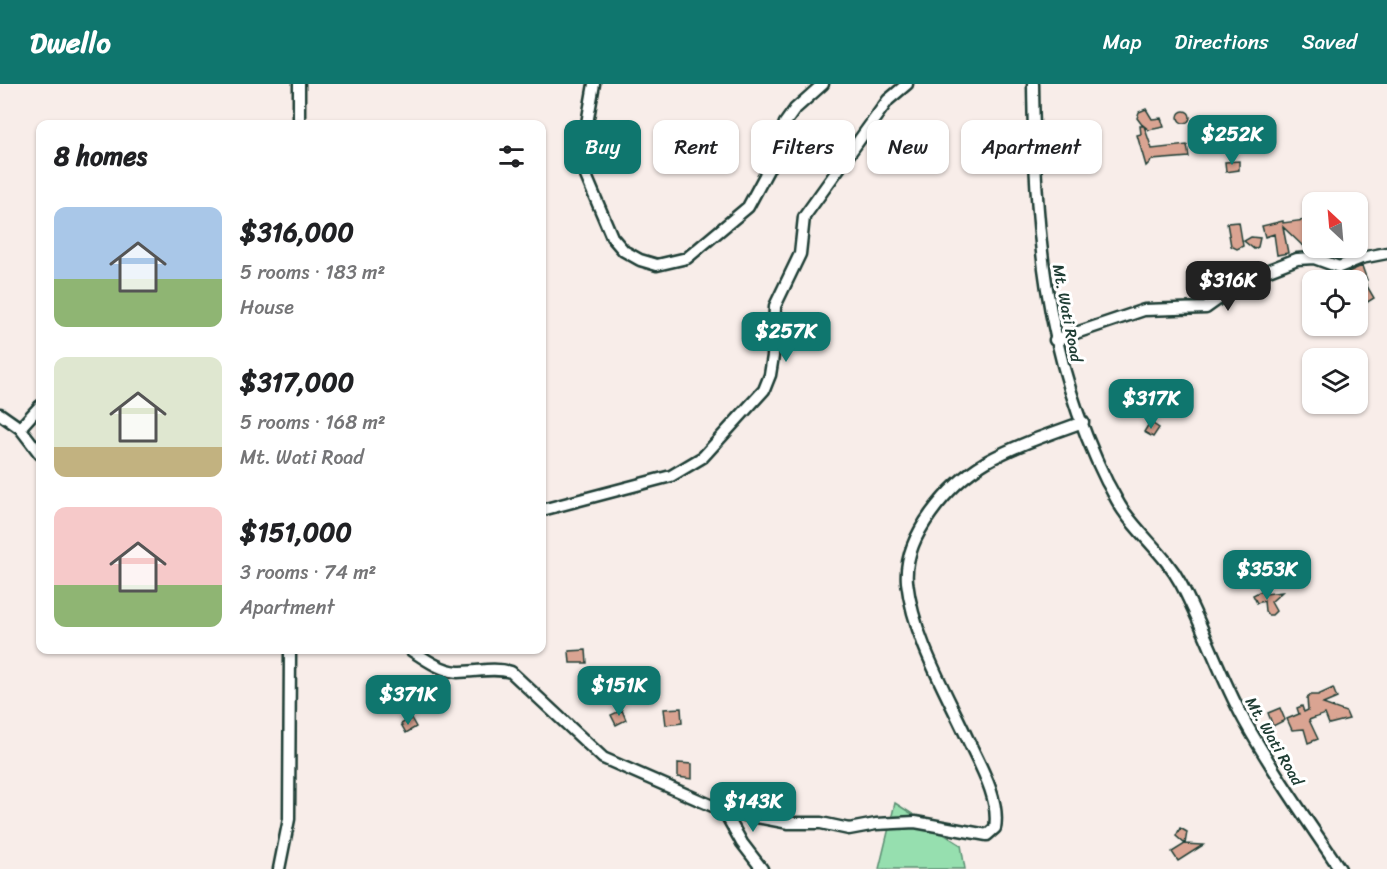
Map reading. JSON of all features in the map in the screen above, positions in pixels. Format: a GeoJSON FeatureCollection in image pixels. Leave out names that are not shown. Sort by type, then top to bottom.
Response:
{"type":"FeatureCollection","features":[{"type":"Feature","properties":{"kind":"street"},"geometry":{"type":"LineString","coordinates":[[299,84],[299,120]]}},
{"type":"Feature","properties":{"kind":"street"},"geometry":{"type":"LineString","coordinates":[[594,84],[583,146],[584,171],[612,237],[624,251],[640,260],[657,265],[687,258],[748,207],[769,168],[785,123],[795,109],[823,84]]}},
{"type":"Feature","properties":{"kind":"street"},"geometry":{"type":"LineString","coordinates":[[546,509],[671,476],[688,468],[704,457],[764,390],[770,375],[773,356],[774,306],[800,254],[804,217],[888,100],[907,84]]}},
{"type":"Feature","properties":{"kind":"street","name":"Mt. Wati Road"},"geometry":{"type":"LineString","coordinates":[[1033,84],[1038,239],[1060,362],[1083,422],[1106,480],[1125,513],[1163,555],[1175,575],[1244,720],[1286,790],[1340,869]]}},
{"type":"Feature","properties":{"kind":"street"},"geometry":{"type":"LineString","coordinates":[[1055,340],[1144,310],[1206,308],[1248,278],[1297,259],[1314,258],[1339,267],[1361,258],[1387,253]]}},
{"type":"Feature","properties":{"kind":"street"},"geometry":{"type":"LineString","coordinates":[[20,428],[36,410]]}},
{"type":"Feature","properties":{"kind":"street"},"geometry":{"type":"LineString","coordinates":[[0,414],[20,428],[36,449]]}},
{"type":"Feature","properties":{"kind":"street"},"geometry":{"type":"LineString","coordinates":[[418,654],[444,669],[457,672],[501,669],[511,672],[603,758],[724,811],[789,823],[822,823],[849,829],[876,824],[915,822],[982,836],[995,828],[995,811],[986,779],[919,631],[907,580],[909,555],[918,531],[937,506],[984,463],[1083,422]]}},
{"type":"Feature","properties":{"kind":"street"},"geometry":{"type":"LineString","coordinates":[[279,869],[290,819],[290,654]]}},
{"type":"Feature","properties":{"kind":"street"},"geometry":{"type":"LineString","coordinates":[[724,811],[742,843],[762,869]]}},
{"type":"Feature","properties":{"kind":"green space"},"geometry":{"type":"Polygon","coordinates":[[[895,803],[961,845],[965,869],[879,869],[895,803]]]}},
{"type":"Feature","properties":{"kind":"building"},"geometry":{"type":"Polygon","coordinates":[[[1146,109],[1152,119],[1161,118],[1164,127],[1149,130],[1144,126],[1152,149],[1187,145],[1189,157],[1152,160],[1146,166],[1137,135],[1141,134],[1140,126],[1143,126],[1137,118],[1139,112],[1146,109]]]}},
{"type":"Feature","properties":{"kind":"building"},"geometry":{"type":"Polygon","coordinates":[[[1186,111],[1190,117],[1186,123],[1182,123],[1178,115],[1186,111]]]}},
{"type":"Feature","properties":{"kind":"building"},"geometry":{"type":"Polygon","coordinates":[[[1239,161],[1239,170],[1226,172],[1225,162],[1239,161]]]}},
{"type":"Feature","properties":{"kind":"building"},"geometry":{"type":"Polygon","coordinates":[[[1302,220],[1302,245],[1283,227],[1288,253],[1277,255],[1274,234],[1265,237],[1262,226],[1283,221],[1283,223],[1302,220]]]}},
{"type":"Feature","properties":{"kind":"building"},"geometry":{"type":"Polygon","coordinates":[[[1239,222],[1243,246],[1237,249],[1231,246],[1227,223],[1239,222]]]}},
{"type":"Feature","properties":{"kind":"building"},"geometry":{"type":"Polygon","coordinates":[[[1251,237],[1260,238],[1258,247],[1254,249],[1244,241],[1251,237]]]}},
{"type":"Feature","properties":{"kind":"building"},"geometry":{"type":"Polygon","coordinates":[[[1368,288],[1374,298],[1368,302],[1368,288]]]}},
{"type":"Feature","properties":{"kind":"building"},"geometry":{"type":"Polygon","coordinates":[[[1150,422],[1159,428],[1153,437],[1144,432],[1150,422]]]}},
{"type":"Feature","properties":{"kind":"building"},"geometry":{"type":"Polygon","coordinates":[[[1261,591],[1265,594],[1282,592],[1271,602],[1276,611],[1272,615],[1268,615],[1265,611],[1264,601],[1257,603],[1253,595],[1261,591]]]}},
{"type":"Feature","properties":{"kind":"building"},"geometry":{"type":"Polygon","coordinates":[[[586,650],[587,663],[570,663],[569,651],[586,650]]]}},
{"type":"Feature","properties":{"kind":"building"},"geometry":{"type":"Polygon","coordinates":[[[1333,688],[1337,698],[1323,704],[1346,712],[1349,719],[1329,724],[1325,714],[1309,720],[1318,739],[1308,743],[1304,729],[1292,730],[1287,719],[1299,714],[1297,708],[1302,706],[1304,712],[1308,710],[1307,698],[1311,695],[1318,695],[1333,688]]]}},
{"type":"Feature","properties":{"kind":"building"},"geometry":{"type":"Polygon","coordinates":[[[681,708],[682,723],[666,725],[664,709],[681,708]]]}},
{"type":"Feature","properties":{"kind":"building"},"geometry":{"type":"Polygon","coordinates":[[[1280,708],[1285,720],[1273,726],[1268,713],[1280,708]]]}},
{"type":"Feature","properties":{"kind":"building"},"geometry":{"type":"Polygon","coordinates":[[[622,710],[626,720],[616,725],[611,715],[622,710]]]}},
{"type":"Feature","properties":{"kind":"building"},"geometry":{"type":"Polygon","coordinates":[[[411,718],[416,727],[406,733],[401,724],[411,718]]]}},
{"type":"Feature","properties":{"kind":"building"},"geometry":{"type":"Polygon","coordinates":[[[678,763],[692,764],[692,779],[678,777],[678,763]]]}},
{"type":"Feature","properties":{"kind":"building"},"geometry":{"type":"Polygon","coordinates":[[[1180,828],[1187,832],[1185,844],[1176,836],[1180,828]]]}},
{"type":"Feature","properties":{"kind":"building"},"geometry":{"type":"Polygon","coordinates":[[[1185,844],[1203,845],[1178,861],[1172,852],[1185,844]]]}}]}
